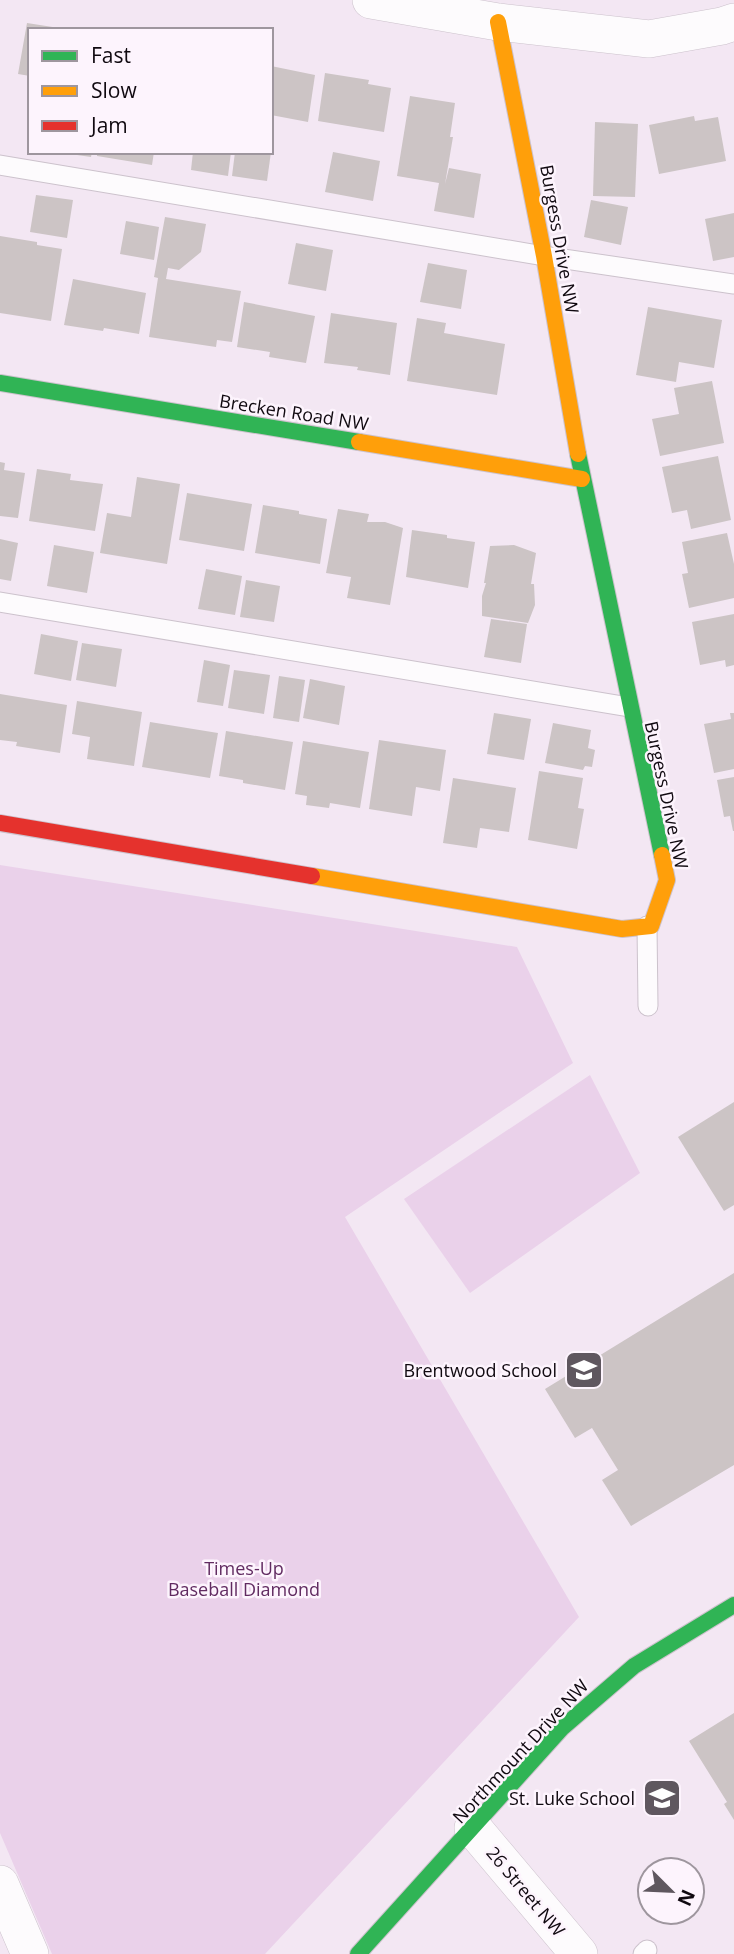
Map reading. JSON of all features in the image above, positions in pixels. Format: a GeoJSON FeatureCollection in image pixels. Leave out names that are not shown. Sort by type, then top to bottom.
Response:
{"type":"FeatureCollection","features":[{"type":"Feature","properties":{"kind":"street"},"geometry":{"type":"LineString","coordinates":[[371,0],[498,22],[649,39],[734,22]]}},
{"type":"Feature","properties":{"kind":"street","name":"Burgess Drive NW"},"geometry":{"type":"LineString","coordinates":[[498,22],[544,256],[582,479],[667,880],[651,926],[647,926]]}},
{"type":"Feature","properties":{"kind":"street","name":"Brecken Road NW"},"geometry":{"type":"LineString","coordinates":[[0,383],[582,479]]}},
{"type":"Feature","properties":{"kind":"street"},"geometry":{"type":"LineString","coordinates":[[0,823],[622,929],[647,926]]}},
{"type":"Feature","properties":{"kind":"street","name":"Northmount Drive NW"},"geometry":{"type":"LineString","coordinates":[[358,1954],[562,1728],[634,1666],[734,1605]]}},
{"type":"Feature","properties":{"kind":"street","name":"26 Street NW"},"geometry":{"type":"LineString","coordinates":[[473,1828],[579,1954]]}},
{"type":"Feature","properties":{"kind":"street"},"geometry":{"type":"LineString","coordinates":[[0,1884],[30,1954]]}},
{"type":"Feature","properties":{"kind":"lane"},"geometry":{"type":"LineString","coordinates":[[0,165],[544,256],[734,284]]}},
{"type":"Feature","properties":{"kind":"lane"},"geometry":{"type":"LineString","coordinates":[[0,602],[629,706]]}},
{"type":"Feature","properties":{"kind":"lane"},"geometry":{"type":"LineString","coordinates":[[647,926],[648,1006]]}},
{"type":"Feature","properties":{"kind":"green space","name":"Times-Up Baseball Diamond"},"geometry":{"type":"Polygon","coordinates":[[[0,865],[517,947],[573,1063],[345,1217],[579,1617],[265,1954],[52,1954],[0,1833],[0,865]]]}},
{"type":"Feature","properties":{"kind":"green space"},"geometry":{"type":"Polygon","coordinates":[[[590,1075],[640,1173],[470,1293],[404,1199],[590,1075]]]}},
{"type":"Feature","properties":{"kind":"building"},"geometry":{"type":"Polygon","coordinates":[[[27,23],[59,28],[28,28],[28,76],[18,74],[27,23]]]}},
{"type":"Feature","properties":{"kind":"building"},"geometry":{"type":"Polygon","coordinates":[[[273,66],[315,75],[308,122],[273,115],[273,66]]]}},
{"type":"Feature","properties":{"kind":"building"},"geometry":{"type":"Polygon","coordinates":[[[325,73],[369,80],[368,84],[391,88],[384,132],[318,121],[325,73]]]}},
{"type":"Feature","properties":{"kind":"building"},"geometry":{"type":"Polygon","coordinates":[[[410,96],[455,103],[450,137],[453,137],[445,184],[449,168],[481,174],[474,218],[434,211],[439,183],[397,176],[410,96]]]}},
{"type":"Feature","properties":{"kind":"building"},"geometry":{"type":"Polygon","coordinates":[[[694,116],[695,121],[718,117],[726,161],[659,174],[649,125],[694,116]]]}},
{"type":"Feature","properties":{"kind":"building"},"geometry":{"type":"Polygon","coordinates":[[[595,122],[638,124],[635,197],[593,196],[595,122]]]}},
{"type":"Feature","properties":{"kind":"building"},"geometry":{"type":"Polygon","coordinates":[[[333,152],[380,161],[373,201],[325,192],[333,152]]]}},
{"type":"Feature","properties":{"kind":"building"},"geometry":{"type":"Polygon","coordinates":[[[97,154],[154,154],[152,165],[97,154]]]}},
{"type":"Feature","properties":{"kind":"building"},"geometry":{"type":"Polygon","coordinates":[[[193,154],[231,154],[228,176],[191,170],[193,154]]]}},
{"type":"Feature","properties":{"kind":"building"},"geometry":{"type":"Polygon","coordinates":[[[235,154],[271,154],[267,181],[232,176],[235,154]]]}},
{"type":"Feature","properties":{"kind":"building"},"geometry":{"type":"Polygon","coordinates":[[[36,195],[73,200],[67,238],[30,232],[36,195]]]}},
{"type":"Feature","properties":{"kind":"building"},"geometry":{"type":"Polygon","coordinates":[[[591,200],[628,207],[621,245],[584,237],[591,200]]]}},
{"type":"Feature","properties":{"kind":"building"},"geometry":{"type":"Polygon","coordinates":[[[734,213],[734,257],[713,261],[705,219],[734,213]]]}},
{"type":"Feature","properties":{"kind":"building"},"geometry":{"type":"Polygon","coordinates":[[[165,217],[206,224],[201,252],[179,270],[168,268],[166,279],[241,291],[232,342],[217,340],[216,347],[149,337],[158,278],[154,277],[165,217]]]}},
{"type":"Feature","properties":{"kind":"building"},"geometry":{"type":"Polygon","coordinates":[[[126,221],[159,227],[154,260],[120,254],[126,221]]]}},
{"type":"Feature","properties":{"kind":"building"},"geometry":{"type":"Polygon","coordinates":[[[0,236],[62,249],[51,321],[0,313],[0,236]]]}},
{"type":"Feature","properties":{"kind":"building"},"geometry":{"type":"Polygon","coordinates":[[[296,243],[333,250],[326,291],[288,284],[296,243]]]}},
{"type":"Feature","properties":{"kind":"building"},"geometry":{"type":"Polygon","coordinates":[[[428,263],[467,270],[461,309],[420,302],[428,263]]]}},
{"type":"Feature","properties":{"kind":"building"},"geometry":{"type":"Polygon","coordinates":[[[73,279],[146,293],[139,334],[64,325],[73,279]]]}},
{"type":"Feature","properties":{"kind":"building"},"geometry":{"type":"Polygon","coordinates":[[[244,302],[315,316],[306,363],[269,357],[270,352],[237,347],[244,302]]]}},
{"type":"Feature","properties":{"kind":"building"},"geometry":{"type":"Polygon","coordinates":[[[648,307],[722,320],[714,368],[679,362],[676,382],[636,375],[648,307]]]}},
{"type":"Feature","properties":{"kind":"building"},"geometry":{"type":"Polygon","coordinates":[[[331,313],[397,323],[390,375],[357,370],[358,367],[324,363],[331,313]]]}},
{"type":"Feature","properties":{"kind":"building"},"geometry":{"type":"Polygon","coordinates":[[[417,318],[446,323],[444,333],[505,344],[497,395],[407,381],[417,318]]]}},
{"type":"Feature","properties":{"kind":"building"},"geometry":{"type":"Polygon","coordinates":[[[712,381],[724,443],[660,456],[652,419],[679,414],[674,388],[712,381]]]}},
{"type":"Feature","properties":{"kind":"building"},"geometry":{"type":"Polygon","coordinates":[[[718,456],[731,520],[691,529],[687,510],[672,513],[662,467],[718,456]]]}},
{"type":"Feature","properties":{"kind":"building"},"geometry":{"type":"Polygon","coordinates":[[[0,462],[5,463],[4,470],[25,473],[18,518],[0,516],[0,462]]]}},
{"type":"Feature","properties":{"kind":"building"},"geometry":{"type":"Polygon","coordinates":[[[37,469],[71,474],[70,480],[103,484],[95,531],[29,521],[37,469]]]}},
{"type":"Feature","properties":{"kind":"building"},"geometry":{"type":"Polygon","coordinates":[[[137,477],[180,484],[167,564],[100,553],[107,513],[131,517],[137,477]]]}},
{"type":"Feature","properties":{"kind":"building"},"geometry":{"type":"Polygon","coordinates":[[[187,493],[252,504],[244,551],[179,540],[187,493]]]}},
{"type":"Feature","properties":{"kind":"building"},"geometry":{"type":"Polygon","coordinates":[[[263,505],[327,519],[320,564],[255,553],[263,505]]]}},
{"type":"Feature","properties":{"kind":"building"},"geometry":{"type":"Polygon","coordinates":[[[338,509],[369,514],[367,522],[385,522],[403,528],[390,605],[347,598],[351,577],[326,573],[338,509]]]}},
{"type":"Feature","properties":{"kind":"building"},"geometry":{"type":"Polygon","coordinates":[[[412,530],[475,542],[468,588],[406,577],[412,530]]]}},
{"type":"Feature","properties":{"kind":"building"},"geometry":{"type":"Polygon","coordinates":[[[727,533],[734,564],[734,598],[689,608],[682,574],[688,573],[682,542],[727,533]]]}},
{"type":"Feature","properties":{"kind":"building"},"geometry":{"type":"Polygon","coordinates":[[[0,539],[18,543],[11,581],[0,579],[0,539]]]}},
{"type":"Feature","properties":{"kind":"building"},"geometry":{"type":"Polygon","coordinates":[[[54,545],[94,552],[87,593],[47,586],[54,545]]]}},
{"type":"Feature","properties":{"kind":"building"},"geometry":{"type":"Polygon","coordinates":[[[514,545],[536,553],[531,584],[534,584],[535,605],[528,623],[482,616],[482,596],[490,546],[514,545]]]}},
{"type":"Feature","properties":{"kind":"building"},"geometry":{"type":"Polygon","coordinates":[[[206,569],[242,576],[235,615],[198,609],[206,569]]]}},
{"type":"Feature","properties":{"kind":"building"},"geometry":{"type":"Polygon","coordinates":[[[246,580],[280,586],[274,622],[240,617],[246,580]]]}},
{"type":"Feature","properties":{"kind":"building"},"geometry":{"type":"Polygon","coordinates":[[[734,614],[734,665],[726,667],[725,660],[700,665],[692,622],[734,614]]]}},
{"type":"Feature","properties":{"kind":"building"},"geometry":{"type":"Polygon","coordinates":[[[491,619],[527,624],[521,663],[484,657],[491,619]]]}},
{"type":"Feature","properties":{"kind":"building"},"geometry":{"type":"Polygon","coordinates":[[[41,634],[78,641],[71,681],[34,674],[41,634]]]}},
{"type":"Feature","properties":{"kind":"building"},"geometry":{"type":"Polygon","coordinates":[[[82,643],[122,649],[116,687],[76,680],[82,643]]]}},
{"type":"Feature","properties":{"kind":"building"},"geometry":{"type":"Polygon","coordinates":[[[204,660],[230,665],[223,706],[197,702],[204,660]]]}},
{"type":"Feature","properties":{"kind":"building"},"geometry":{"type":"Polygon","coordinates":[[[234,670],[270,675],[264,714],[228,708],[234,670]]]}},
{"type":"Feature","properties":{"kind":"building"},"geometry":{"type":"Polygon","coordinates":[[[279,676],[305,680],[299,722],[273,718],[279,676]]]}},
{"type":"Feature","properties":{"kind":"building"},"geometry":{"type":"Polygon","coordinates":[[[310,679],[345,686],[339,725],[303,718],[310,679]]]}},
{"type":"Feature","properties":{"kind":"building"},"geometry":{"type":"Polygon","coordinates":[[[0,694],[67,705],[60,753],[16,746],[17,742],[0,740],[0,694]]]}},
{"type":"Feature","properties":{"kind":"building"},"geometry":{"type":"Polygon","coordinates":[[[77,701],[142,712],[134,766],[87,759],[90,737],[72,734],[77,701]]]}},
{"type":"Feature","properties":{"kind":"building"},"geometry":{"type":"Polygon","coordinates":[[[494,713],[531,719],[524,760],[487,754],[494,713]]]}},
{"type":"Feature","properties":{"kind":"building"},"geometry":{"type":"Polygon","coordinates":[[[730,713],[734,713],[734,769],[714,773],[704,724],[731,719],[730,713]]]}},
{"type":"Feature","properties":{"kind":"building"},"geometry":{"type":"Polygon","coordinates":[[[150,722],[218,733],[210,778],[142,767],[150,722]]]}},
{"type":"Feature","properties":{"kind":"building"},"geometry":{"type":"Polygon","coordinates":[[[553,723],[591,730],[588,748],[595,750],[592,767],[585,766],[583,770],[545,763],[553,723]]]}},
{"type":"Feature","properties":{"kind":"building"},"geometry":{"type":"Polygon","coordinates":[[[226,731],[293,742],[285,790],[219,776],[226,731]]]}},
{"type":"Feature","properties":{"kind":"building"},"geometry":{"type":"Polygon","coordinates":[[[379,740],[446,750],[440,791],[416,787],[412,816],[369,809],[379,740]]]}},
{"type":"Feature","properties":{"kind":"building"},"geometry":{"type":"Polygon","coordinates":[[[303,741],[369,752],[360,808],[330,803],[329,808],[306,805],[307,796],[295,794],[303,741]]]}},
{"type":"Feature","properties":{"kind":"building"},"geometry":{"type":"Polygon","coordinates":[[[539,771],[583,778],[578,808],[584,809],[577,849],[528,840],[539,771]]]}},
{"type":"Feature","properties":{"kind":"building"},"geometry":{"type":"Polygon","coordinates":[[[734,777],[733,831],[730,816],[724,817],[717,780],[734,777]]]}},
{"type":"Feature","properties":{"kind":"building"},"geometry":{"type":"Polygon","coordinates":[[[453,778],[516,788],[509,832],[480,828],[477,848],[443,843],[453,778]]]}},
{"type":"Feature","properties":{"kind":"building"},"geometry":{"type":"Polygon","coordinates":[[[734,1102],[734,1205],[724,1211],[678,1137],[734,1102]]]}},
{"type":"Feature","properties":{"kind":"building"},"geometry":{"type":"Polygon","coordinates":[[[734,1273],[734,1465],[631,1526],[602,1480],[618,1470],[592,1428],[575,1438],[545,1389],[734,1273]]]}},
{"type":"Feature","properties":{"kind":"building"},"geometry":{"type":"Polygon","coordinates":[[[734,1713],[734,1820],[724,1804],[727,1802],[689,1741],[734,1713]]]}},
{"type":"Feature","properties":{"kind":"traffic: fast"},"geometry":{"type":"LineString","coordinates":[[0,383],[359,442]]}},
{"type":"Feature","properties":{"kind":"traffic: fast"},"geometry":{"type":"LineString","coordinates":[[578,454],[662,855]]}},
{"type":"Feature","properties":{"kind":"traffic: fast"},"geometry":{"type":"LineString","coordinates":[[358,1954],[562,1728],[634,1666],[734,1605]]}},
{"type":"Feature","properties":{"kind":"traffic: slow"},"geometry":{"type":"LineString","coordinates":[[498,22],[544,256],[578,454]]}},
{"type":"Feature","properties":{"kind":"traffic: slow"},"geometry":{"type":"LineString","coordinates":[[359,442],[582,479]]}},
{"type":"Feature","properties":{"kind":"traffic: slow"},"geometry":{"type":"LineString","coordinates":[[312,876],[622,929],[651,926],[667,880],[662,855]]}},
{"type":"Feature","properties":{"kind":"traffic: jam"},"geometry":{"type":"LineString","coordinates":[[0,823],[312,876]]}},
{"type":"Feature","properties":{"kind":"place","name":"Brentwood School"},"geometry":{"type":"Point","coordinates":[584,1370]}},
{"type":"Feature","properties":{"kind":"place","name":"St. Luke School"},"geometry":{"type":"Point","coordinates":[662,1798]}}]}
